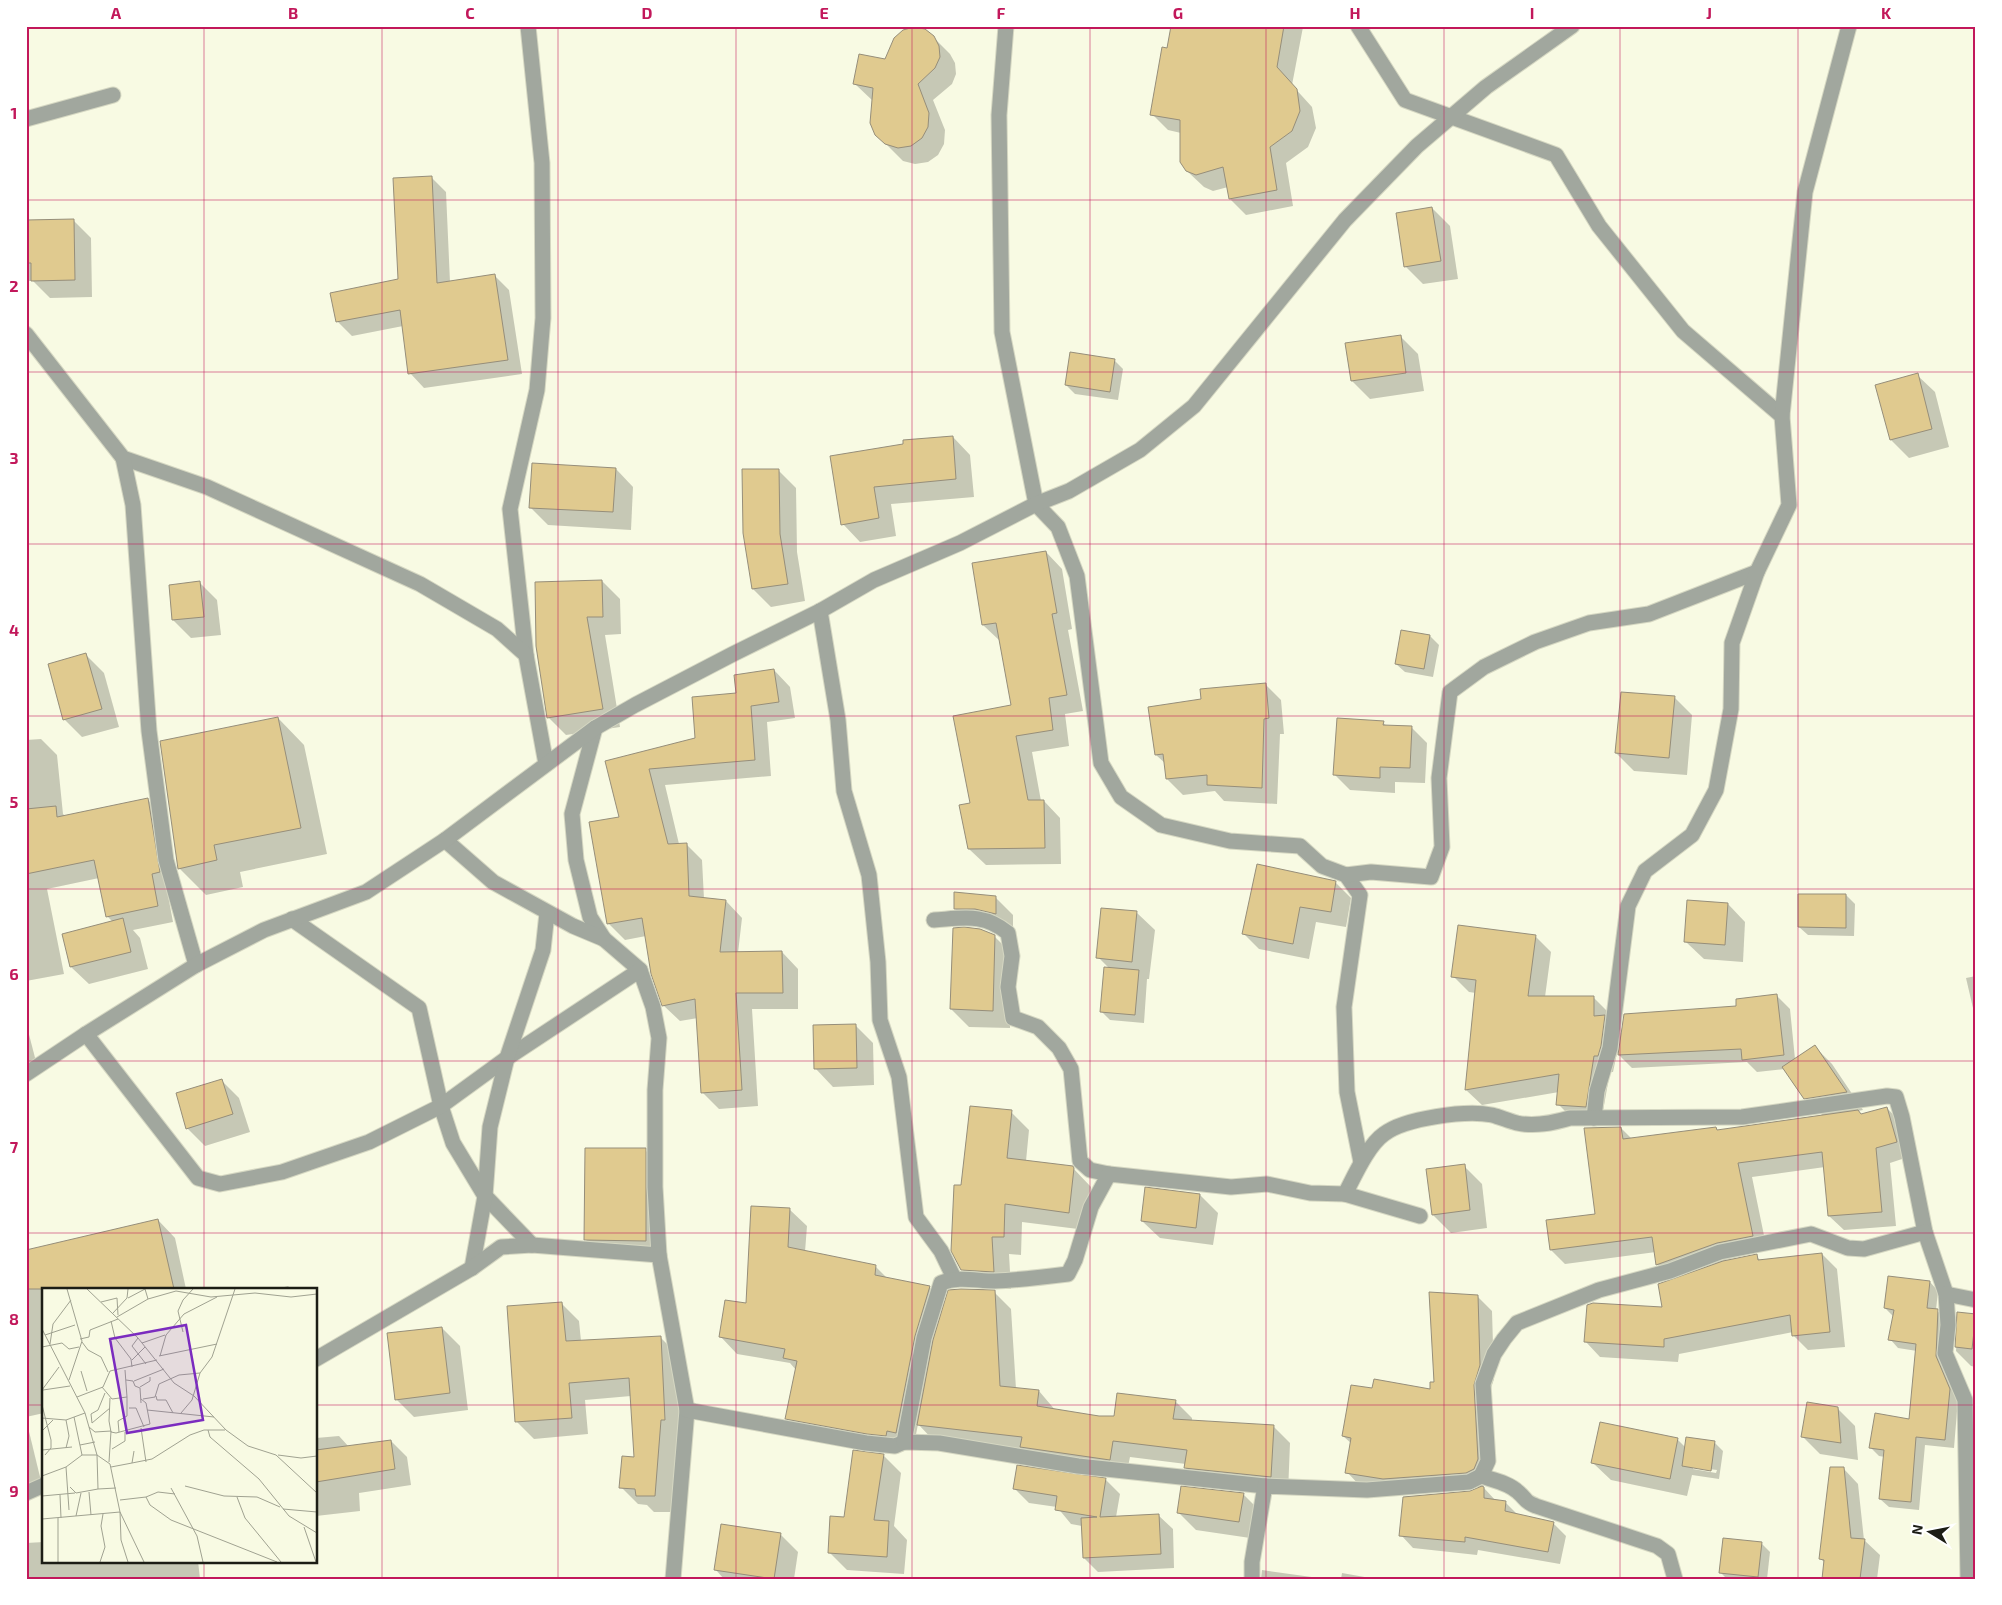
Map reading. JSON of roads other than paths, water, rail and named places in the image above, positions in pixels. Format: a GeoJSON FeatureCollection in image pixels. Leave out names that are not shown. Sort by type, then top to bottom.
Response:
{"type":"FeatureCollection","features":[{"type":"Feature","properties":{"kind":"street"},"geometry":{"type":"LineString","coordinates":[[528,26],[542,163],[543,318],[537,390],[510,509],[526,655],[546,764]]}},
{"type":"Feature","properties":{"kind":"street"},"geometry":{"type":"LineString","coordinates":[[1006,26],[999,115],[1002,332],[1036,504],[1058,527],[1077,576],[1101,763],[1121,797],[1161,825],[1230,841],[1300,846],[1322,866],[1346,875],[1371,872],[1431,876],[1442,847],[1439,778],[1450,692],[1484,667],[1535,642],[1589,623],[1650,614],[1757,572]]}},
{"type":"Feature","properties":{"kind":"street"},"geometry":{"type":"LineString","coordinates":[[1358,26],[1406,100],[1450,118],[1556,155],[1599,226],[1683,331],[1782,416]]}},
{"type":"Feature","properties":{"kind":"street"},"geometry":{"type":"LineString","coordinates":[[26,1074],[196,965],[264,930],[366,892],[445,840],[595,728],[733,654],[820,611],[874,580],[960,543],[1036,504],[1069,491],[1140,450],[1194,406],[1345,220],[1417,146],[1486,87],[1572,26]]}},
{"type":"Feature","properties":{"kind":"street"},"geometry":{"type":"LineString","coordinates":[[1594,1118],[1597,1091],[1610,1048],[1628,906],[1646,871],[1692,835],[1716,790],[1731,709],[1732,643],[1757,572],[1789,505],[1782,416],[1805,192],[1849,26]]}},
{"type":"Feature","properties":{"kind":"street"},"geometry":{"type":"LineString","coordinates":[[26,119],[113,96]]}},
{"type":"Feature","properties":{"kind":"street"},"geometry":{"type":"LineString","coordinates":[[26,334],[123,458],[133,505],[149,731],[166,860],[196,965]]}},
{"type":"Feature","properties":{"kind":"street"},"geometry":{"type":"LineString","coordinates":[[123,458],[207,487],[420,584],[497,629],[526,655]]}},
{"type":"Feature","properties":{"kind":"street"},"geometry":{"type":"LineString","coordinates":[[820,611],[838,720],[844,791],[869,875],[878,962],[880,1020],[899,1077],[916,1217],[942,1251],[954,1278]]}},
{"type":"Feature","properties":{"kind":"street"},"geometry":{"type":"LineString","coordinates":[[595,728],[572,814],[576,860],[590,917],[604,939]]}},
{"type":"Feature","properties":{"kind":"street"},"geometry":{"type":"LineString","coordinates":[[445,840],[493,882],[547,913],[604,939],[640,970],[653,1007],[659,1038],[654,1090],[655,1187],[659,1255],[687,1410],[673,1579]]}},
{"type":"Feature","properties":{"kind":"street"},"geometry":{"type":"LineString","coordinates":[[1346,875],[1360,895],[1344,1007],[1347,1092],[1361,1162]]}},
{"type":"Feature","properties":{"kind":"street"},"geometry":{"type":"LineString","coordinates":[[472,1268],[485,1196],[490,1127],[507,1058],[543,950],[547,913]]}},
{"type":"Feature","properties":{"kind":"street"},"geometry":{"type":"LineString","coordinates":[[934,920],[971,917],[996,922],[1008,934],[1012,956],[1008,987],[1013,1018],[1038,1027],[1058,1048],[1071,1069],[1080,1161],[1090,1170],[1108,1174],[1231,1187],[1266,1184],[1310,1193],[1345,1194],[1420,1216]]}},
{"type":"Feature","properties":{"kind":"street"},"geometry":{"type":"LineString","coordinates":[[292,919],[419,1008],[441,1106],[453,1143],[485,1196],[532,1245]]}},
{"type":"Feature","properties":{"kind":"street"},"geometry":{"type":"LineString","coordinates":[[86,1034],[198,1178],[220,1184],[282,1172],[369,1142],[441,1106],[507,1058],[640,970]]}},
{"type":"Feature","properties":{"kind":"street"},"geometry":{"type":"LineString","coordinates":[[1345,1194],[1361,1162],[1384,1134],[1411,1123],[1468,1112],[1520,1124],[1546,1124],[1570,1118],[1742,1117],[1887,1096],[1896,1097],[1902,1117],[1925,1232],[1946,1294],[1948,1326],[1945,1353],[1965,1400],[1968,1579]]}},
{"type":"Feature","properties":{"kind":"street"},"geometry":{"type":"LineString","coordinates":[[904,1442],[928,1323],[941,1282],[954,1278],[986,1281],[1020,1280],[1068,1274],[1075,1260],[1091,1207],[1108,1174]]}},
{"type":"Feature","properties":{"kind":"street"},"geometry":{"type":"LineString","coordinates":[[687,1410],[866,1443],[895,1446],[904,1442],[938,1443],[1078,1466],[1164,1477],[1265,1486],[1367,1490],[1469,1482],[1481,1476],[1488,1461],[1483,1384],[1494,1354],[1517,1324],[1598,1290],[1670,1271],[1720,1252],[1811,1234],[1848,1248],[1864,1249],[1925,1232]]}},
{"type":"Feature","properties":{"kind":"street"},"geometry":{"type":"LineString","coordinates":[[318,1359],[472,1268],[501,1247],[532,1245],[659,1255]]}},
{"type":"Feature","properties":{"kind":"street"},"geometry":{"type":"LineString","coordinates":[[1946,1294],[1976,1300]]}},
{"type":"Feature","properties":{"kind":"street"},"geometry":{"type":"LineString","coordinates":[[1481,1476],[1513,1489],[1518,1492],[1524,1501],[1536,1506],[1657,1546],[1668,1554],[1675,1579]]}},
{"type":"Feature","properties":{"kind":"street"},"geometry":{"type":"LineString","coordinates":[[26,1493],[42,1486]]}},
{"type":"Feature","properties":{"kind":"street"},"geometry":{"type":"LineString","coordinates":[[1252,1579],[1252,1562],[1265,1486]]}}]}
